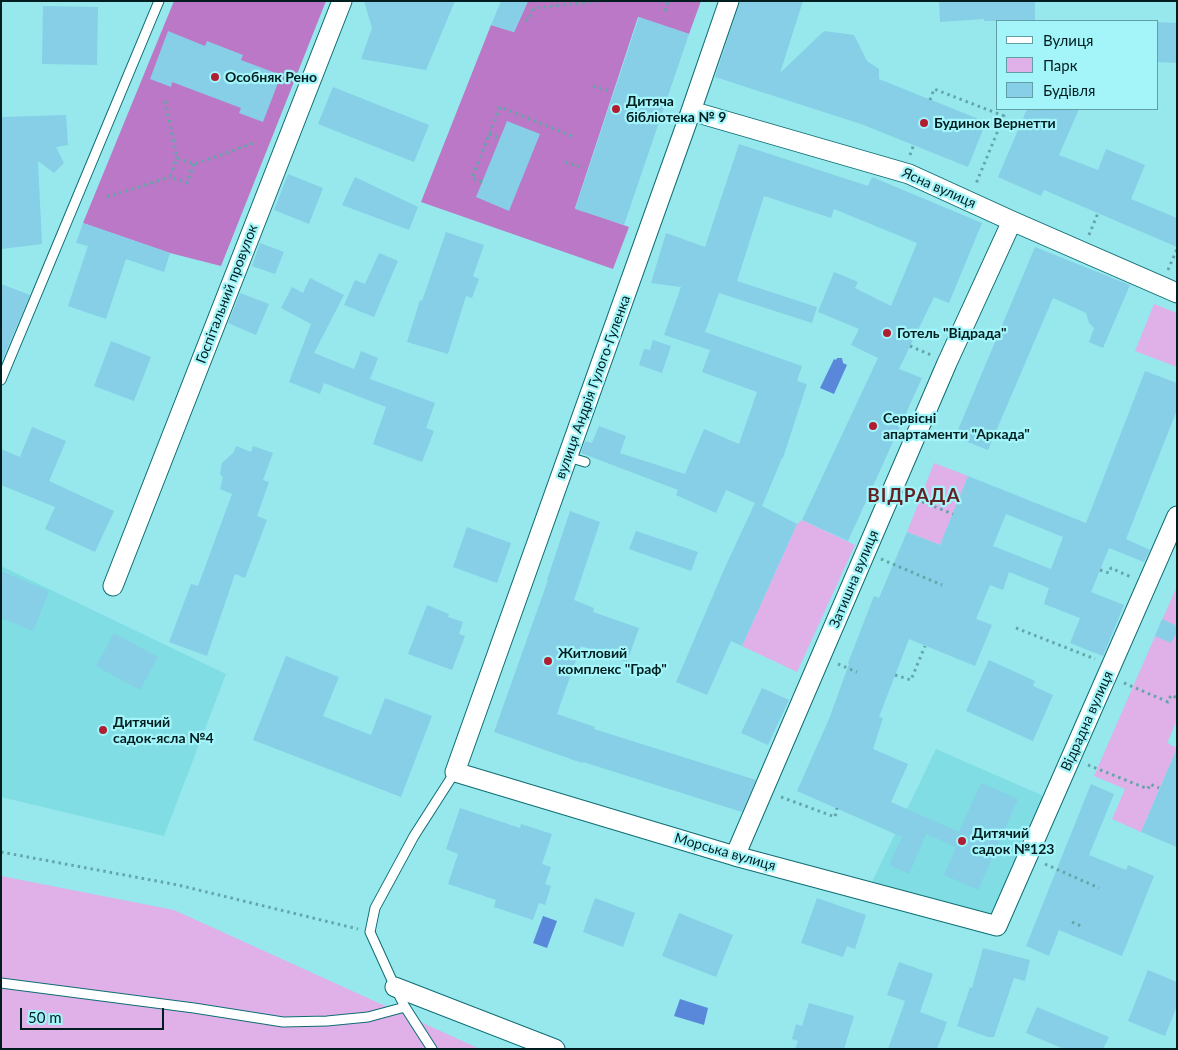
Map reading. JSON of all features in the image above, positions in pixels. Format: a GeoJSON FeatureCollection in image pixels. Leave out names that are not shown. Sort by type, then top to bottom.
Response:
{"type":"FeatureCollection","features":[{"type":"Feature","properties":{"kind":"street","name":"Госпітальний провулок"},"geometry":{"type":"LineString","coordinates":[[113,586],[342,1]]}},
{"type":"Feature","properties":{"kind":"street","name":"вулиця Андрія Гулого-Гуленка"},"geometry":{"type":"LineString","coordinates":[[455,772],[576,460],[729,1]]}},
{"type":"Feature","properties":{"kind":"street","name":"Ясна вулиця"},"geometry":{"type":"LineString","coordinates":[[691,111],[909,174],[1177,293]]}},
{"type":"Feature","properties":{"kind":"street","name":"Затишна вулиця"},"geometry":{"type":"LineString","coordinates":[[735,856],[931,400],[1012,221]]}},
{"type":"Feature","properties":{"kind":"street","name":"Відрадна вулиця"},"geometry":{"type":"LineString","coordinates":[[998,926],[1177,516]]}},
{"type":"Feature","properties":{"kind":"street","name":"Морська вулиця"},"geometry":{"type":"LineString","coordinates":[[455,772],[735,856],[998,926]]}},
{"type":"Feature","properties":{"kind":"street"},"geometry":{"type":"LineString","coordinates":[[394,987],[555,1049]]}},
{"type":"Feature","properties":{"kind":"lane"},"geometry":{"type":"LineString","coordinates":[[1,380],[159,1]]}},
{"type":"Feature","properties":{"kind":"lane"},"geometry":{"type":"LineString","coordinates":[[432,1049],[394,987],[370,932],[375,908],[414,836],[455,772]]}},
{"type":"Feature","properties":{"kind":"lane"},"geometry":{"type":"LineString","coordinates":[[1,983],[283,1022],[327,1021],[368,1017],[405,1007]]}},
{"type":"Feature","properties":{"kind":"path"},"geometry":{"type":"LineString","coordinates":[[525,20],[528,20],[534,8],[602,1]]}},
{"type":"Feature","properties":{"kind":"path"},"geometry":{"type":"LineString","coordinates":[[665,11],[668,1]]}},
{"type":"Feature","properties":{"kind":"path"},"geometry":{"type":"LineString","coordinates":[[593,86],[609,91]]}},
{"type":"Feature","properties":{"kind":"path"},"geometry":{"type":"LineString","coordinates":[[930,100],[934,89],[1004,116],[974,189]]}},
{"type":"Feature","properties":{"kind":"path"},"geometry":{"type":"LineString","coordinates":[[164,101],[177,158],[170,177]]}},
{"type":"Feature","properties":{"kind":"path"},"geometry":{"type":"LineString","coordinates":[[482,182],[472,178],[500,107],[574,138]]}},
{"type":"Feature","properties":{"kind":"path"},"geometry":{"type":"LineString","coordinates":[[490,134],[500,138]]}},
{"type":"Feature","properties":{"kind":"path"},"geometry":{"type":"LineString","coordinates":[[177,158],[194,164],[254,143]]}},
{"type":"Feature","properties":{"kind":"path"},"geometry":{"type":"LineString","coordinates":[[565,162],[584,168]]}},
{"type":"Feature","properties":{"kind":"path"},"geometry":{"type":"LineString","coordinates":[[107,197],[170,177],[187,183],[194,164]]}},
{"type":"Feature","properties":{"kind":"path"},"geometry":{"type":"LineString","coordinates":[[1087,240],[1098,213]]}},
{"type":"Feature","properties":{"kind":"path"},"geometry":{"type":"LineString","coordinates":[[1166,275],[1177,249]]}},
{"type":"Feature","properties":{"kind":"path"},"geometry":{"type":"LineString","coordinates":[[904,494],[953,514]]}},
{"type":"Feature","properties":{"kind":"path"},"geometry":{"type":"LineString","coordinates":[[878,558],[942,585]]}},
{"type":"Feature","properties":{"kind":"path"},"geometry":{"type":"LineString","coordinates":[[1100,570],[1109,573],[1111,568],[1135,579]]}},
{"type":"Feature","properties":{"kind":"path"},"geometry":{"type":"LineString","coordinates":[[1016,628],[1096,660]]}},
{"type":"Feature","properties":{"kind":"path"},"geometry":{"type":"LineString","coordinates":[[895,675],[911,680],[925,646]]}},
{"type":"Feature","properties":{"kind":"path"},"geometry":{"type":"LineString","coordinates":[[833,668],[835,663],[857,672]]}},
{"type":"Feature","properties":{"kind":"path"},"geometry":{"type":"LineString","coordinates":[[1120,682],[1168,702],[1171,695],[1177,698]]}},
{"type":"Feature","properties":{"kind":"path"},"geometry":{"type":"LineString","coordinates":[[1085,764],[1148,789],[1150,784],[1160,788]]}},
{"type":"Feature","properties":{"kind":"path"},"geometry":{"type":"LineString","coordinates":[[778,795],[835,817],[837,808]]}},
{"type":"Feature","properties":{"kind":"path"},"geometry":{"type":"LineString","coordinates":[[1,852],[178,886],[370,932]]}},
{"type":"Feature","properties":{"kind":"path"},"geometry":{"type":"LineString","coordinates":[[1042,864],[1100,888]]}},
{"type":"Feature","properties":{"kind":"path"},"geometry":{"type":"LineString","coordinates":[[1072,922],[1081,926]]}},
{"type":"Feature","properties":{"kind":"shaded area"},"geometry":{"type":"Polygon","coordinates":[[[174,1],[326,1],[221,266],[170,253],[83,223],[174,1]]]}},
{"type":"Feature","properties":{"kind":"shaded area"},"geometry":{"type":"Polygon","coordinates":[[[528,1],[701,1],[689,34],[638,17],[575,208],[629,227],[613,269],[421,202],[491,25],[514,32],[528,1]]]}},
{"type":"Feature","properties":{"kind":"shaded area"},"geometry":{"type":"Polygon","coordinates":[[[837,358],[842,358],[843,363],[847,365],[834,394],[820,388],[834,359],[836,360],[837,358]]]}},
{"type":"Feature","properties":{"kind":"shaded area","name":"Дитячий садок-ясла №4"},"geometry":{"type":"Polygon","coordinates":[[[1,566],[226,674],[164,836],[1,797],[1,566]]]}},
{"type":"Feature","properties":{"kind":"shaded area","name":"Дитячий садок №123"},"geometry":{"type":"Polygon","coordinates":[[[936,749],[1046,797],[997,924],[868,890],[936,749]]]}},
{"type":"Feature","properties":{"kind":"shaded area"},"geometry":{"type":"Polygon","coordinates":[[[543,916],[557,921],[547,948],[533,943],[543,916]]]}},
{"type":"Feature","properties":{"kind":"shaded area"},"geometry":{"type":"Polygon","coordinates":[[[680,999],[708,1008],[704,1025],[674,1016],[680,999]]]}},
{"type":"Feature","properties":{"kind":"green space"},"geometry":{"type":"Polygon","coordinates":[[[1154,304],[1177,313],[1177,367],[1135,351],[1154,304]]]}},
{"type":"Feature","properties":{"kind":"green space"},"geometry":{"type":"Polygon","coordinates":[[[934,463],[968,476],[940,545],[907,532],[934,463]]]}},
{"type":"Feature","properties":{"kind":"green space"},"geometry":{"type":"Polygon","coordinates":[[[802,520],[855,545],[797,672],[742,646],[797,524],[802,520]]]}},
{"type":"Feature","properties":{"kind":"green space"},"geometry":{"type":"Polygon","coordinates":[[[1177,586],[1177,720],[1167,743],[1177,748],[1141,832],[1112,819],[1125,789],[1094,776],[1177,586]]]}},
{"type":"Feature","properties":{"kind":"green space"},"geometry":{"type":"Polygon","coordinates":[[[1,876],[174,910],[480,1049],[1,1049],[1,876]]]}},
{"type":"Feature","properties":{"kind":"building"},"geometry":{"type":"Polygon","coordinates":[[[364,1],[455,1],[426,70],[361,59],[372,28],[364,1]]]}},
{"type":"Feature","properties":{"kind":"building"},"geometry":{"type":"Polygon","coordinates":[[[501,1],[528,1],[514,32],[491,25],[501,1]]]}},
{"type":"Feature","properties":{"kind":"building"},"geometry":{"type":"Polygon","coordinates":[[[740,1],[803,1],[780,73],[824,31],[854,35],[867,61],[879,69],[879,79],[986,122],[968,167],[861,124],[715,77],[740,1]]]}},
{"type":"Feature","properties":{"kind":"building"},"geometry":{"type":"Polygon","coordinates":[[[939,1],[1035,1],[1035,20],[984,21],[984,19],[940,22],[939,1]]]}},
{"type":"Feature","properties":{"kind":"building"},"geometry":{"type":"Polygon","coordinates":[[[43,6],[98,7],[97,65],[42,64],[43,6]]]}},
{"type":"Feature","properties":{"kind":"building"},"geometry":{"type":"Polygon","coordinates":[[[639,17],[689,34],[624,225],[575,209],[639,17]]]}},
{"type":"Feature","properties":{"kind":"building"},"geometry":{"type":"Polygon","coordinates":[[[1158,22],[1177,23],[1177,63],[1158,62],[1158,22]]]}},
{"type":"Feature","properties":{"kind":"building","name":"Особняк Рено"},"geometry":{"type":"Polygon","coordinates":[[[168,31],[205,46],[207,41],[243,55],[241,60],[281,75],[263,122],[239,113],[241,108],[172,82],[171,87],[150,79],[168,31]]]}},
{"type":"Feature","properties":{"kind":"building"},"geometry":{"type":"Polygon","coordinates":[[[333,87],[429,125],[414,162],[318,124],[333,87]]]}},
{"type":"Feature","properties":{"kind":"building"},"geometry":{"type":"Polygon","coordinates":[[[1027,110],[1079,110],[1059,155],[1098,170],[1106,149],[1145,165],[1131,199],[1177,218],[1177,247],[1044,190],[1041,196],[998,177],[1027,110]]]}},
{"type":"Feature","properties":{"kind":"building"},"geometry":{"type":"Polygon","coordinates":[[[66,115],[68,145],[56,147],[64,163],[54,173],[38,161],[42,244],[1,249],[1,117],[66,115]]]}},
{"type":"Feature","properties":{"kind":"building"},"geometry":{"type":"Polygon","coordinates":[[[507,121],[540,134],[509,211],[476,197],[507,121]]]}},
{"type":"Feature","properties":{"kind":"building"},"geometry":{"type":"Polygon","coordinates":[[[739,144],[868,186],[872,177],[982,223],[949,303],[934,297],[899,369],[922,378],[848,541],[802,520],[878,358],[851,345],[859,329],[818,312],[834,272],[858,282],[855,288],[891,306],[917,243],[834,209],[831,218],[764,196],[737,281],[817,307],[812,323],[719,293],[705,332],[802,366],[797,381],[807,384],[783,458],[762,506],[797,524],[742,646],[731,641],[707,695],[676,682],[755,503],[726,490],[716,513],[676,495],[678,490],[581,453],[585,441],[592,443],[599,426],[626,436],[620,453],[685,474],[704,429],[739,444],[757,392],[702,372],[710,350],[664,335],[681,287],[651,283],[666,233],[705,247],[739,144]]]}},
{"type":"Feature","properties":{"kind":"building"},"geometry":{"type":"Polygon","coordinates":[[[288,174],[323,188],[309,224],[274,210],[288,174]]]}},
{"type":"Feature","properties":{"kind":"building"},"geometry":{"type":"Polygon","coordinates":[[[355,177],[418,207],[409,230],[342,205],[355,177]]]}},
{"type":"Feature","properties":{"kind":"building"},"geometry":{"type":"Polygon","coordinates":[[[83,223],[170,253],[164,272],[126,259],[106,319],[68,306],[88,246],[76,243],[83,223]]]}},
{"type":"Feature","properties":{"kind":"building"},"geometry":{"type":"Polygon","coordinates":[[[446,232],[484,245],[473,276],[479,279],[472,298],[466,296],[448,354],[407,342],[420,300],[422,301],[446,232]]]}},
{"type":"Feature","properties":{"kind":"building"},"geometry":{"type":"Polygon","coordinates":[[[260,243],[284,252],[275,274],[252,266],[260,243]]]}},
{"type":"Feature","properties":{"kind":"building"},"geometry":{"type":"Polygon","coordinates":[[[1035,247],[1130,285],[1103,348],[1089,342],[1094,328],[1089,323],[1086,313],[1053,298],[988,450],[955,437],[1035,247]]]}},
{"type":"Feature","properties":{"kind":"building"},"geometry":{"type":"Polygon","coordinates":[[[379,253],[398,261],[374,317],[344,305],[355,280],[365,284],[379,253]]]}},
{"type":"Feature","properties":{"kind":"building"},"geometry":{"type":"Polygon","coordinates":[[[310,278],[344,295],[314,353],[354,369],[361,351],[378,358],[370,379],[435,403],[426,428],[434,431],[422,462],[373,444],[386,407],[324,383],[320,394],[289,382],[311,324],[281,308],[292,287],[303,293],[310,278]]]}},
{"type":"Feature","properties":{"kind":"building"},"geometry":{"type":"Polygon","coordinates":[[[1,284],[30,295],[1,363],[1,284]]]}},
{"type":"Feature","properties":{"kind":"building"},"geometry":{"type":"Polygon","coordinates":[[[240,293],[269,304],[256,335],[228,323],[240,293]]]}},
{"type":"Feature","properties":{"kind":"building"},"geometry":{"type":"Polygon","coordinates":[[[653,340],[671,346],[662,373],[639,365],[644,349],[650,350],[653,340]]]}},
{"type":"Feature","properties":{"kind":"building"},"geometry":{"type":"Polygon","coordinates":[[[111,341],[151,357],[134,401],[94,386],[111,341]]]}},
{"type":"Feature","properties":{"kind":"building"},"geometry":{"type":"Polygon","coordinates":[[[1145,371],[1177,383],[1177,410],[1126,539],[1150,550],[1144,562],[1109,548],[1091,592],[1124,605],[1103,656],[1070,643],[1080,618],[1044,604],[1049,588],[1009,572],[1003,590],[990,585],[976,619],[992,625],[975,666],[909,639],[879,717],[883,718],[873,749],[908,764],[891,802],[959,832],[981,783],[1018,799],[978,890],[944,875],[956,847],[926,834],[909,874],[889,865],[902,837],[797,791],[829,719],[874,596],[879,598],[907,532],[940,545],[968,476],[1086,523],[1145,371]],[[1006,514],[993,546],[1051,569],[1063,537],[1006,514]]]}},
{"type":"Feature","properties":{"kind":"building"},"geometry":{"type":"Polygon","coordinates":[[[32,427],[66,441],[49,481],[114,511],[95,552],[45,529],[55,507],[1,485],[1,449],[20,457],[32,427]]]}},
{"type":"Feature","properties":{"kind":"building"},"geometry":{"type":"Polygon","coordinates":[[[236,446],[251,452],[253,446],[273,453],[263,480],[269,482],[257,516],[267,520],[245,578],[235,574],[207,656],[169,642],[191,584],[198,586],[232,494],[220,489],[223,477],[220,474],[222,463],[234,452],[236,446]]]}},
{"type":"Feature","properties":{"kind":"building"},"geometry":{"type":"Polygon","coordinates":[[[570,511],[600,522],[574,600],[594,608],[593,612],[639,628],[627,662],[581,646],[557,714],[595,727],[594,729],[756,780],[742,812],[582,763],[494,732],[548,580],[570,511]]]}},
{"type":"Feature","properties":{"kind":"building"},"geometry":{"type":"Polygon","coordinates":[[[467,527],[511,543],[497,583],[453,567],[467,527]]]}},
{"type":"Feature","properties":{"kind":"building"},"geometry":{"type":"Polygon","coordinates":[[[636,531],[698,552],[691,571],[629,549],[636,531]]]}},
{"type":"Feature","properties":{"kind":"building"},"geometry":{"type":"Polygon","coordinates":[[[1,571],[49,591],[33,631],[1,618],[1,571]]]}},
{"type":"Feature","properties":{"kind":"building"},"geometry":{"type":"Polygon","coordinates":[[[427,605],[449,614],[448,617],[463,622],[459,634],[465,636],[452,670],[408,654],[427,605]]]}},
{"type":"Feature","properties":{"kind":"building"},"geometry":{"type":"Polygon","coordinates":[[[1162,619],[1177,626],[1177,632],[1171,643],[1155,636],[1162,619]]]}},
{"type":"Feature","properties":{"kind":"building"},"geometry":{"type":"Polygon","coordinates":[[[114,633],[158,657],[140,690],[96,666],[114,633]]]}},
{"type":"Feature","properties":{"kind":"building"},"geometry":{"type":"Polygon","coordinates":[[[286,656],[339,677],[323,716],[371,735],[385,698],[432,716],[401,797],[253,740],[286,656]]]}},
{"type":"Feature","properties":{"kind":"building"},"geometry":{"type":"Polygon","coordinates":[[[989,660],[1035,681],[1033,686],[1053,695],[1033,741],[966,711],[989,660]]]}},
{"type":"Feature","properties":{"kind":"building"},"geometry":{"type":"Polygon","coordinates":[[[762,688],[789,700],[768,745],[741,733],[762,688]]]}},
{"type":"Feature","properties":{"kind":"building"},"geometry":{"type":"Polygon","coordinates":[[[1177,748],[1177,847],[1141,832],[1177,748]]]}},
{"type":"Feature","properties":{"kind":"building"},"geometry":{"type":"Polygon","coordinates":[[[1091,784],[1114,794],[1089,855],[1126,870],[1128,865],[1154,876],[1122,956],[1059,930],[1049,956],[1026,946],[1091,784]]]}},
{"type":"Feature","properties":{"kind":"building"},"geometry":{"type":"Polygon","coordinates":[[[460,808],[520,828],[521,824],[552,834],[542,864],[551,867],[545,884],[551,886],[545,905],[539,903],[533,920],[494,907],[496,900],[448,884],[458,854],[446,849],[460,808]]]}},
{"type":"Feature","properties":{"kind":"building"},"geometry":{"type":"Polygon","coordinates":[[[595,898],[635,913],[623,947],[583,932],[595,898]]]}},
{"type":"Feature","properties":{"kind":"building"},"geometry":{"type":"Polygon","coordinates":[[[817,898],[866,915],[855,949],[847,946],[843,957],[801,943],[817,898]]]}},
{"type":"Feature","properties":{"kind":"building"},"geometry":{"type":"Polygon","coordinates":[[[679,913],[733,935],[716,977],[662,956],[679,913]]]}},
{"type":"Feature","properties":{"kind":"building"},"geometry":{"type":"Polygon","coordinates":[[[983,948],[1030,960],[1025,981],[1014,978],[994,1037],[988,1037],[957,1026],[970,987],[972,988],[983,948]]]}},
{"type":"Feature","properties":{"kind":"building"},"geometry":{"type":"Polygon","coordinates":[[[899,962],[933,974],[920,1012],[947,1022],[937,1049],[888,1049],[905,1001],[887,995],[899,962]]]}},
{"type":"Feature","properties":{"kind":"building"},"geometry":{"type":"Polygon","coordinates":[[[1148,970],[1177,982],[1177,1006],[1165,1036],[1128,1021],[1148,970]]]}},
{"type":"Feature","properties":{"kind":"building"},"geometry":{"type":"Polygon","coordinates":[[[809,1003],[854,1016],[844,1049],[795,1049],[798,1041],[792,1039],[796,1024],[802,1026],[809,1003]]]}},
{"type":"Feature","properties":{"kind":"building"},"geometry":{"type":"Polygon","coordinates":[[[1037,1007],[1109,1037],[1103,1049],[1064,1049],[1026,1033],[1037,1007]]]}},
{"type":"Feature","properties":{"kind":"place","name":"Особняк Рено"},"geometry":{"type":"Point","coordinates":[215,77]}},
{"type":"Feature","properties":{"kind":"place","name":"Дитяча бібліотека № 9"},"geometry":{"type":"Point","coordinates":[616,109]}},
{"type":"Feature","properties":{"kind":"place","name":"Будинок Вернетти"},"geometry":{"type":"Point","coordinates":[924,123]}},
{"type":"Feature","properties":{"kind":"place","name":"Готель \"Відрада\""},"geometry":{"type":"Point","coordinates":[887,333]}},
{"type":"Feature","properties":{"kind":"place","name":"Сервісні апартаменти \"Аркада\""},"geometry":{"type":"Point","coordinates":[873,426]}},
{"type":"Feature","properties":{"kind":"place","name":"Житловий комплекс \"Граф\""},"geometry":{"type":"Point","coordinates":[548,661]}},
{"type":"Feature","properties":{"kind":"place","name":"Дитячий садок-ясла №4"},"geometry":{"type":"Point","coordinates":[103,730]}},
{"type":"Feature","properties":{"kind":"place","name":"Дитячий садок №123"},"geometry":{"type":"Point","coordinates":[962,841]}},
{"type":"Feature","properties":{"kind":"district","name":"ВІДРАДА"},"geometry":{"type":"Point","coordinates":[914,496]}}]}
